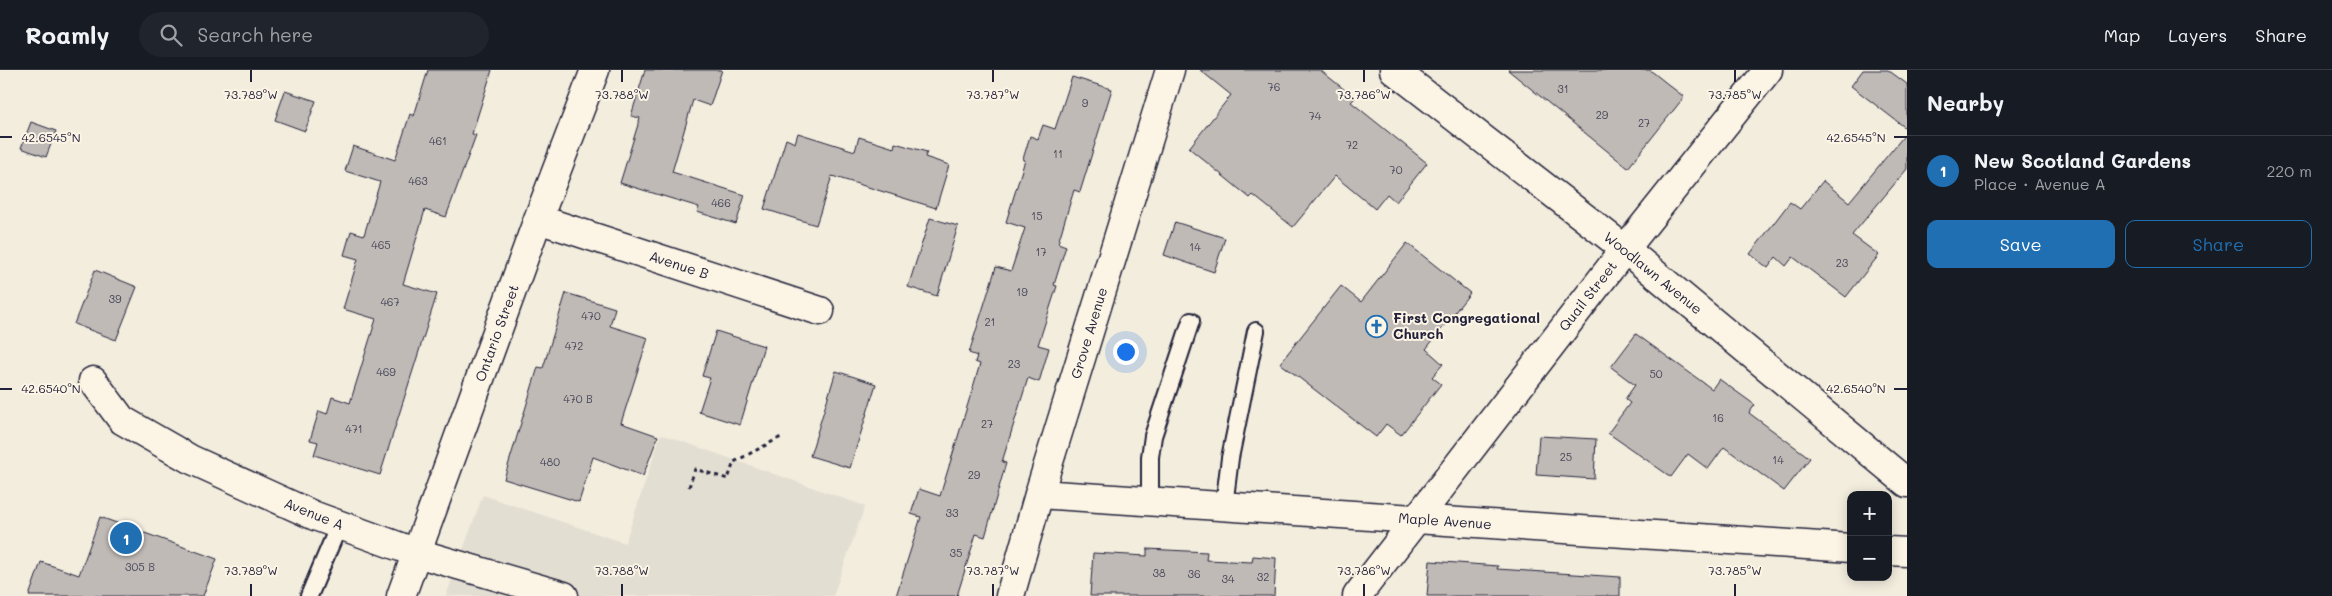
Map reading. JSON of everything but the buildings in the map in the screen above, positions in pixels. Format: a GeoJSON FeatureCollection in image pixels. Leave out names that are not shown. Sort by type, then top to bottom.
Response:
{"type":"FeatureCollection","features":[{"type":"Feature","properties":{"kind":"street","name":"Ontario Street"},"geometry":{"type":"LineString","coordinates":[[401,596],[538,219],[595,70]]}},
{"type":"Feature","properties":{"kind":"street","name":"Grove Avenue"},"geometry":{"type":"LineString","coordinates":[[1010,596],[1039,494],[1170,70]]}},
{"type":"Feature","properties":{"kind":"street","name":"Woodlawn Avenue"},"geometry":{"type":"LineString","coordinates":[[1394,70],[1625,249],[1907,483]]}},
{"type":"Feature","properties":{"kind":"street","name":"Quail Street"},"geometry":{"type":"LineString","coordinates":[[1356,596],[1625,249],[1768,70]]}},
{"type":"Feature","properties":{"kind":"street","name":"Avenue B"},"geometry":{"type":"LineString","coordinates":[[538,219],[820,311]]}},
{"type":"Feature","properties":{"kind":"street","name":"Avenue A"},"geometry":{"type":"LineString","coordinates":[[93,381],[122,420],[190,458],[316,516],[418,552],[564,596]]}},
{"type":"Feature","properties":{"kind":"street","name":"Maple Avenue"},"geometry":{"type":"LineString","coordinates":[[1039,494],[1847,548]]}},
{"type":"Feature","properties":{"kind":"street"},"geometry":{"type":"LineString","coordinates":[[1892,551],[1907,552]]}},
{"type":"Feature","properties":{"kind":"lane"},"geometry":{"type":"LineString","coordinates":[[1150,501],[1150,457],[1153,436],[1191,321]]}},
{"type":"Feature","properties":{"kind":"lane"},"geometry":{"type":"LineString","coordinates":[[1224,506],[1230,458],[1256,331]]}},
{"type":"Feature","properties":{"kind":"lane"},"geometry":{"type":"LineString","coordinates":[[309,596],[339,525]]}},
{"type":"Feature","properties":{"kind":"path"},"geometry":{"type":"LineString","coordinates":[[689,487],[695,469],[728,479],[734,462],[781,437]]}},
{"type":"Feature","properties":{"kind":"shaded area"},"geometry":{"type":"Polygon","coordinates":[[[661,434],[865,506],[833,596],[446,596],[483,495],[625,543],[661,434]]]}},
{"type":"Feature","properties":{"kind":"place","name":"First Congregational Church"},"geometry":{"type":"Point","coordinates":[1377,326]}},
{"type":"Feature","properties":{"kind":"place","name":"New Scotland Gardens"},"geometry":{"type":"Point","coordinates":[126,538]}}]}
